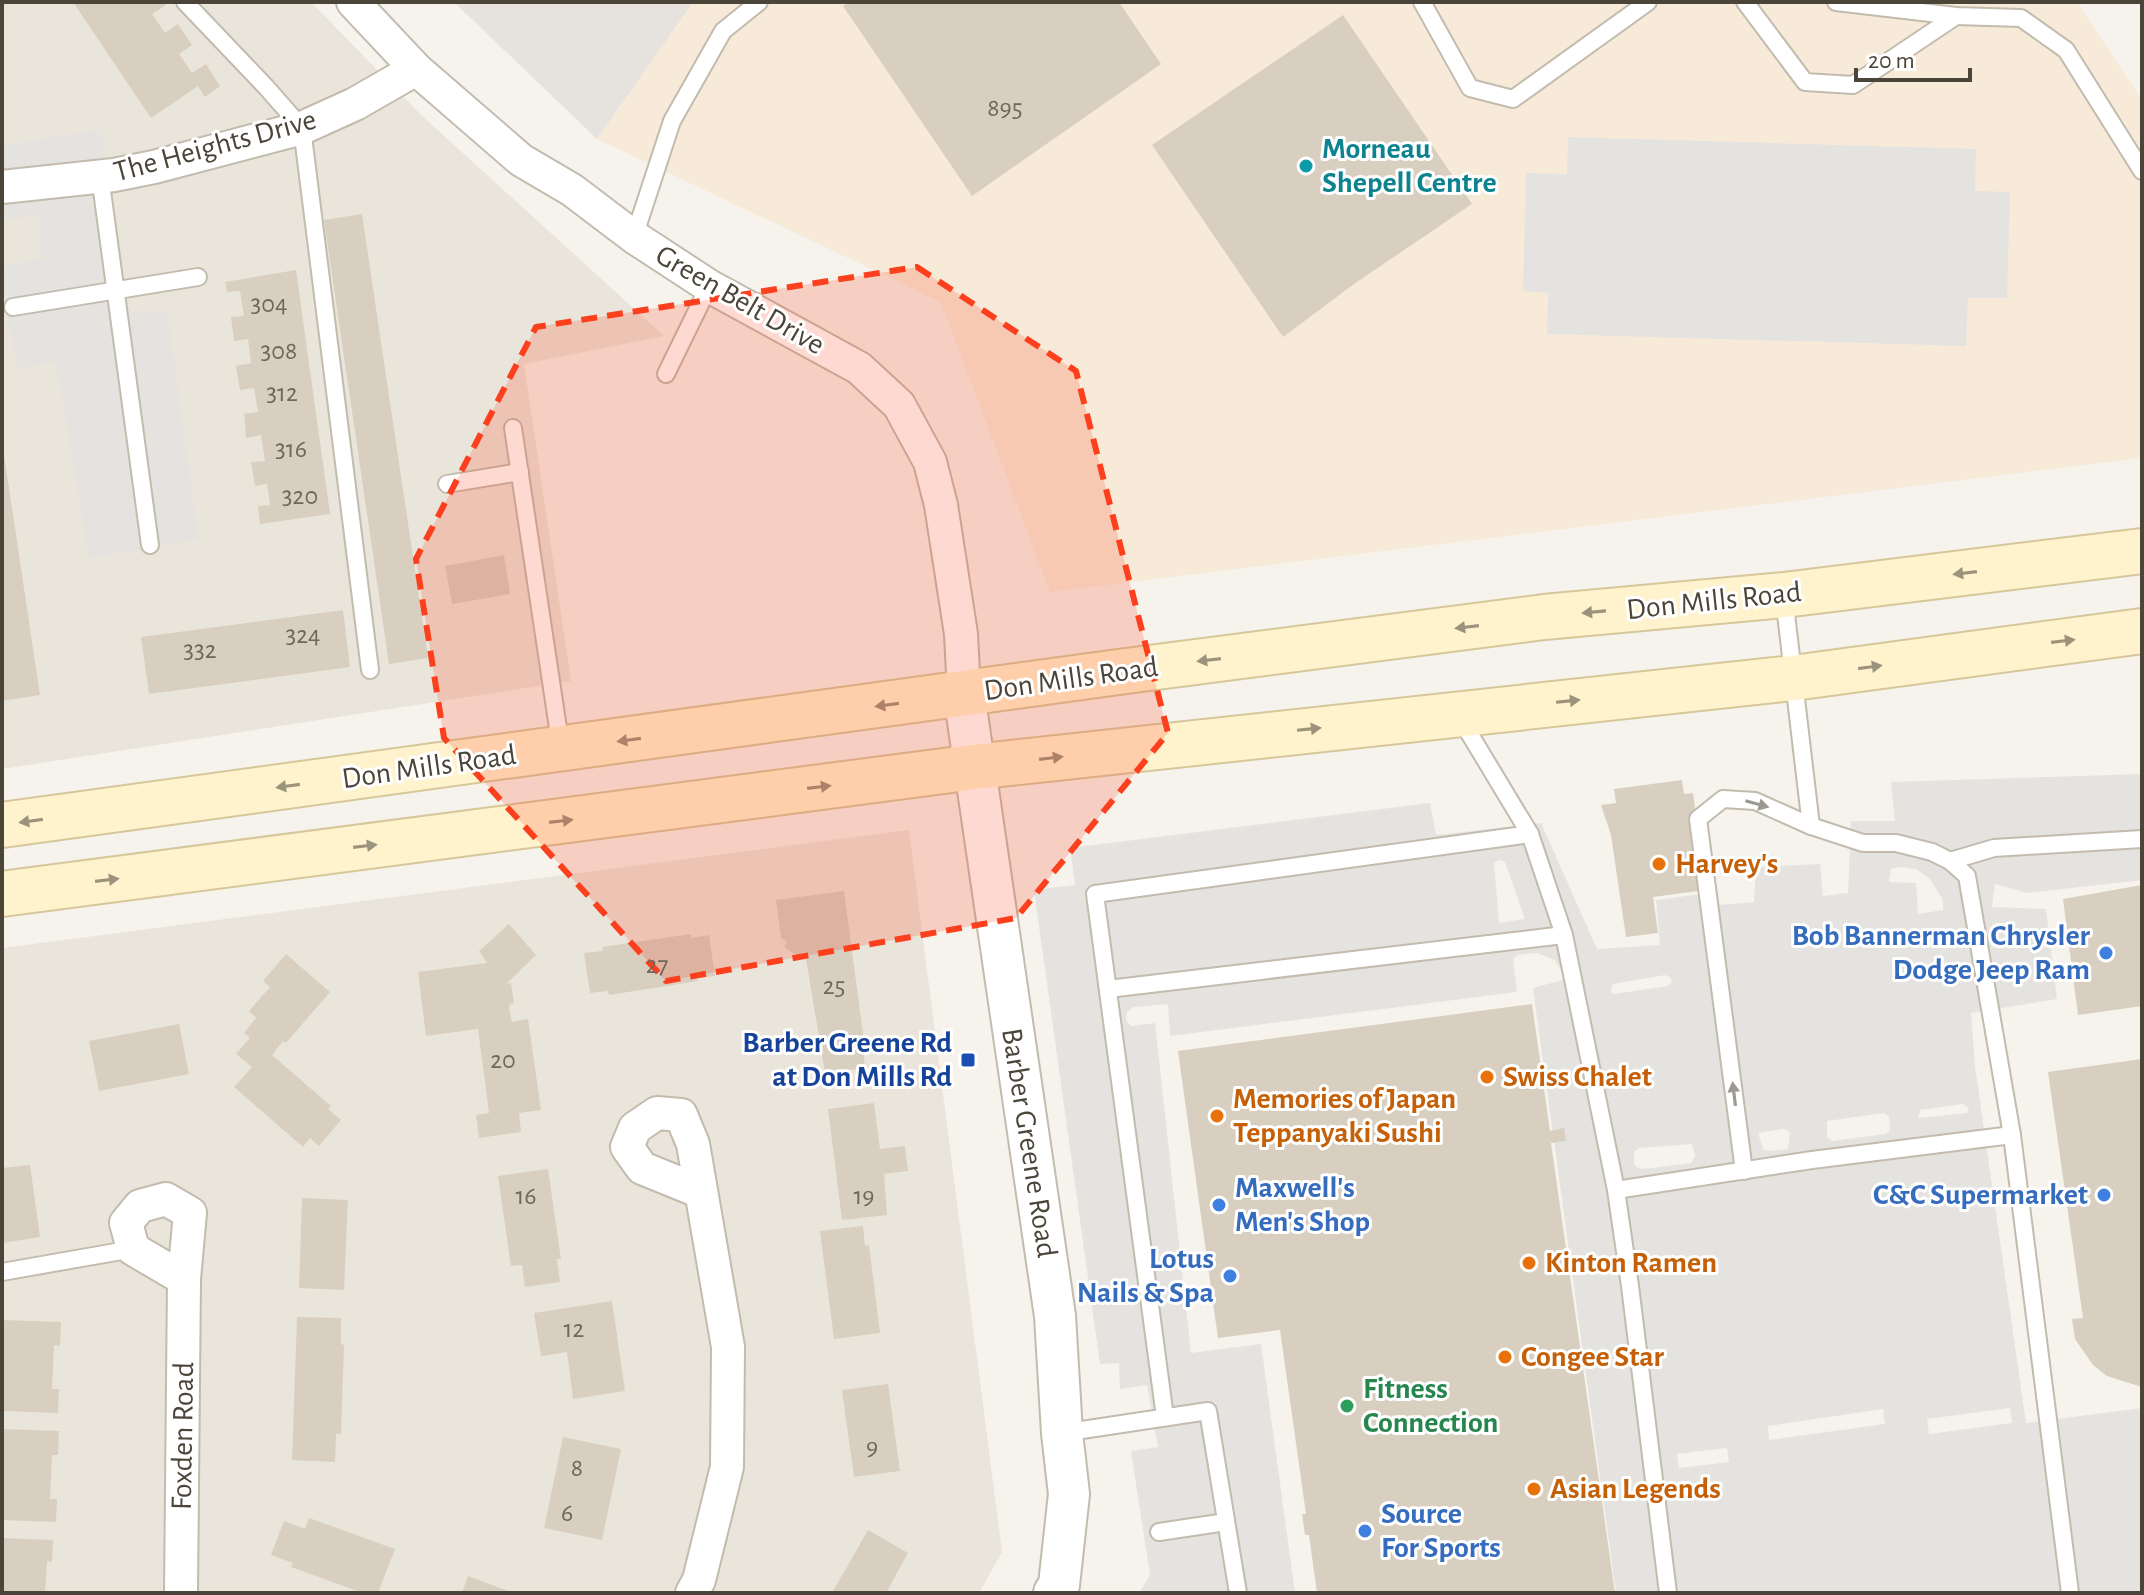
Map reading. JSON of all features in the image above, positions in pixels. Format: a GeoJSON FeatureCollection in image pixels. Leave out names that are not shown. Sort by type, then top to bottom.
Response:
{"type":"FeatureCollection","features":[{"type":"Feature","properties":{"kind":"main road","name":"Don Mills Road"},"geometry":{"type":"LineString","coordinates":[[2,825],[1544,617],[1784,595],[2142,551]]}},
{"type":"Feature","properties":{"kind":"main road"},"geometry":{"type":"LineString","coordinates":[[2,894],[974,767],[1793,678],[2142,631]]}},
{"type":"Feature","properties":{"kind":"street","name":"Green Belt Drive"},"geometry":{"type":"LineString","coordinates":[[353,2],[416,69],[521,160],[572,190],[634,237],[709,286],[859,368],[899,405],[930,462],[941,505],[961,634],[964,694]]}},
{"type":"Feature","properties":{"kind":"street","name":"The Heights Drive"},"geometry":{"type":"LineString","coordinates":[[2,187],[100,176],[168,164],[302,128],[355,104],[416,69]]}},
{"type":"Feature","properties":{"kind":"street","name":"Barber Greene Road"},"geometry":{"type":"LineString","coordinates":[[964,694],[1055,1316],[1069,1494],[1059,1585],[1054,1593]]}},
{"type":"Feature","properties":{"kind":"street"},"geometry":{"type":"LineString","coordinates":[[692,1593],[699,1580],[727,1467],[728,1347],[701,1192]]}},
{"type":"Feature","properties":{"kind":"street","name":"Foxden Road"},"geometry":{"type":"LineString","coordinates":[[133,1249],[126,1223],[140,1206],[166,1199],[190,1213],[184,1279],[181,1593]]}},
{"type":"Feature","properties":{"kind":"street"},"geometry":{"type":"LineString","coordinates":[[133,1249],[184,1279]]}},
{"type":"Feature","properties":{"kind":"lane"},"geometry":{"type":"LineString","coordinates":[[185,2],[302,128],[370,670]]}},
{"type":"Feature","properties":{"kind":"lane"},"geometry":{"type":"LineString","coordinates":[[634,237],[672,121],[723,31],[759,2]]}},
{"type":"Feature","properties":{"kind":"lane"},"geometry":{"type":"LineString","coordinates":[[1422,2],[1470,88],[1513,99],[1648,2]]}},
{"type":"Feature","properties":{"kind":"lane"},"geometry":{"type":"LineString","coordinates":[[1745,2],[1805,82],[1853,85],[1956,16]]}},
{"type":"Feature","properties":{"kind":"lane"},"geometry":{"type":"LineString","coordinates":[[1836,2],[1956,16],[2021,18],[2066,50],[2142,171]]}},
{"type":"Feature","properties":{"kind":"lane"},"geometry":{"type":"LineString","coordinates":[[100,176],[150,545]]}},
{"type":"Feature","properties":{"kind":"lane"},"geometry":{"type":"LineString","coordinates":[[13,307],[198,277]]}},
{"type":"Feature","properties":{"kind":"lane"},"geometry":{"type":"LineString","coordinates":[[666,374],[709,286]]}},
{"type":"Feature","properties":{"kind":"lane"},"geometry":{"type":"LineString","coordinates":[[513,428],[561,749]]}},
{"type":"Feature","properties":{"kind":"lane"},"geometry":{"type":"LineString","coordinates":[[447,484],[520,472]]}},
{"type":"Feature","properties":{"kind":"lane"},"geometry":{"type":"LineString","coordinates":[[1784,595],[1811,826]]}},
{"type":"Feature","properties":{"kind":"lane"},"geometry":{"type":"LineString","coordinates":[[1458,713],[1530,834],[1564,935],[1616,1190],[1668,1593]]}},
{"type":"Feature","properties":{"kind":"lane"},"geometry":{"type":"LineString","coordinates":[[1744,1171],[1698,819],[1723,799],[1755,801],[1811,826],[1863,843],[1896,843],[1932,852],[1950,861],[1967,876],[2012,1135],[2070,1593]]}},
{"type":"Feature","properties":{"kind":"lane"},"geometry":{"type":"LineString","coordinates":[[1165,1417],[1095,894],[1530,834]]}},
{"type":"Feature","properties":{"kind":"lane"},"geometry":{"type":"LineString","coordinates":[[1950,861],[1994,848],[2142,839]]}},
{"type":"Feature","properties":{"kind":"lane"},"geometry":{"type":"LineString","coordinates":[[1108,989],[1564,935]]}},
{"type":"Feature","properties":{"kind":"lane"},"geometry":{"type":"LineString","coordinates":[[1616,1190],[2012,1135]]}},
{"type":"Feature","properties":{"kind":"lane"},"geometry":{"type":"LineString","coordinates":[[2,1272],[133,1249]]}},
{"type":"Feature","properties":{"kind":"lane"},"geometry":{"type":"LineString","coordinates":[[1062,1433],[1208,1411],[1238,1593]]}},
{"type":"Feature","properties":{"kind":"lane"},"geometry":{"type":"LineString","coordinates":[[1159,1532],[1226,1522]]}},
{"type":"Feature","properties":{"kind":"highlighted area"},"geometry":{"type":"Polygon","coordinates":[[[917,267],[1076,371],[1168,733],[1016,918],[666,981],[444,738],[416,559],[536,327],[917,267]]]}},
{"type":"Feature","properties":{"kind":"shaded area"},"geometry":{"type":"Polygon","coordinates":[[[2,2],[311,2],[420,114],[664,336],[524,364],[571,681],[2,769],[2,2]]]}},
{"type":"Feature","properties":{"kind":"shaded area"},"geometry":{"type":"Polygon","coordinates":[[[454,2],[693,2],[597,139],[454,2]]]}},
{"type":"Feature","properties":{"kind":"shaded area"},"geometry":{"type":"Polygon","coordinates":[[[693,2],[2077,2],[2142,100],[2142,458],[1050,592],[941,302],[597,139],[693,2]]]}},
{"type":"Feature","properties":{"kind":"shaded area"},"geometry":{"type":"Polygon","coordinates":[[[101,130],[128,312],[167,311],[199,540],[89,558],[56,362],[17,368],[2,267],[41,258],[38,215],[2,221],[2,145],[101,130]]]}},
{"type":"Feature","properties":{"kind":"shaded area"},"geometry":{"type":"Polygon","coordinates":[[[1568,137],[1976,149],[1975,191],[2010,192],[2007,298],[1968,298],[1966,346],[1547,334],[1548,293],[1523,291],[1526,173],[1567,174],[1568,137]]]}},
{"type":"Feature","properties":{"kind":"shaded area"},"geometry":{"type":"Polygon","coordinates":[[[2142,774],[2142,880],[2027,893],[1995,884],[1992,907],[2046,909],[2057,999],[1971,1013],[1975,1066],[2026,1423],[2142,1408],[2142,1593],[1616,1593],[1533,988],[1566,979],[1555,960],[1537,953],[1518,955],[1513,959],[1517,992],[1170,1036],[1168,1004],[1134,1007],[1127,1012],[1126,1020],[1131,1026],[1155,1023],[1191,1353],[1261,1344],[1295,1593],[1139,1593],[1150,1575],[1131,1451],[1158,1447],[1147,1385],[1120,1389],[1119,1363],[1100,1364],[1034,890],[1075,885],[1070,848],[1430,803],[1436,835],[1541,823],[1597,949],[1660,945],[1656,900],[1716,892],[1718,905],[1754,902],[1756,867],[1820,864],[1823,896],[1848,893],[1851,821],[1895,821],[1891,782],[2142,774]],[[1499,860],[1494,863],[1499,923],[1525,919],[1505,862],[1499,860]],[[1891,869],[1889,882],[1916,883],[1918,914],[1943,910],[1943,900],[1930,879],[1916,869],[1891,869]],[[1665,975],[1613,984],[1610,992],[1614,994],[1668,986],[1672,982],[1665,975]],[[1963,1104],[1920,1110],[1918,1118],[1967,1113],[1969,1108],[1963,1104]],[[1884,1113],[1827,1121],[1827,1137],[1832,1141],[1886,1134],[1890,1130],[1889,1117],[1884,1113]],[[1783,1129],[1758,1133],[1763,1149],[1788,1149],[1790,1132],[1783,1129]],[[1692,1144],[1639,1148],[1634,1152],[1634,1164],[1643,1169],[1691,1163],[1695,1156],[1692,1144]],[[2010,1408],[1927,1419],[1929,1434],[2012,1423],[2010,1408]],[[1883,1409],[1768,1426],[1769,1440],[1885,1424],[1883,1409]],[[1727,1448],[1677,1454],[1679,1468],[1729,1462],[1727,1448]]]}},
{"type":"Feature","properties":{"kind":"shaded area"},"geometry":{"type":"Polygon","coordinates":[[[909,830],[1002,1552],[979,1593],[2,1593],[2,948],[909,830]]]}},
{"type":"Feature","properties":{"kind":"building"},"geometry":{"type":"Polygon","coordinates":[[[73,2],[164,2],[166,5],[152,14],[165,33],[178,24],[192,45],[179,54],[192,73],[206,64],[220,86],[205,97],[198,86],[151,118],[73,2]]]}},
{"type":"Feature","properties":{"kind":"building"},"geometry":{"type":"Polygon","coordinates":[[[849,2],[1119,2],[1161,64],[972,196],[843,6],[849,2]]]}},
{"type":"Feature","properties":{"kind":"building","name":"Morneau Shepell Centre"},"geometry":{"type":"Polygon","coordinates":[[[1343,15],[1472,204],[1354,284],[1283,337],[1152,145],[1343,15]]]}},
{"type":"Feature","properties":{"kind":"building"},"geometry":{"type":"Polygon","coordinates":[[[362,214],[428,658],[389,664],[324,220],[362,214]]]}},
{"type":"Feature","properties":{"kind":"building"},"geometry":{"type":"Polygon","coordinates":[[[296,270],[330,514],[260,524],[258,506],[270,505],[267,484],[255,486],[251,462],[265,461],[261,435],[246,438],[244,414],[258,412],[254,388],[240,390],[236,366],[251,363],[248,339],[234,341],[231,317],[244,316],[240,291],[227,292],[225,282],[296,270]]]}},
{"type":"Feature","properties":{"kind":"building"},"geometry":{"type":"Polygon","coordinates":[[[2,441],[40,695],[2,701],[2,441]]]}},
{"type":"Feature","properties":{"kind":"building"},"geometry":{"type":"Polygon","coordinates":[[[504,555],[510,594],[452,604],[445,566],[504,555]]]}},
{"type":"Feature","properties":{"kind":"building"},"geometry":{"type":"Polygon","coordinates":[[[343,610],[350,667],[149,694],[141,637],[343,610]]]}},
{"type":"Feature","properties":{"kind":"building","name":"Harvey's"},"geometry":{"type":"Polygon","coordinates":[[[1682,780],[1684,794],[1693,793],[1706,890],[1653,897],[1658,933],[1626,937],[1611,835],[1601,805],[1616,803],[1614,789],[1682,780]]]}},
{"type":"Feature","properties":{"kind":"building","name":"Bob Bannerman Chrysler Dodge Jeep Ram"},"geometry":{"type":"Polygon","coordinates":[[[2142,885],[2142,1006],[2078,1015],[2063,899],[2142,885]]]}},
{"type":"Feature","properties":{"kind":"building"},"geometry":{"type":"Polygon","coordinates":[[[844,891],[865,1068],[825,1073],[805,953],[799,957],[784,947],[787,942],[781,938],[776,900],[844,891]]]}},
{"type":"Feature","properties":{"kind":"building"},"geometry":{"type":"Polygon","coordinates":[[[509,924],[536,955],[506,984],[511,983],[514,1003],[509,1008],[512,1022],[528,1019],[541,1110],[519,1113],[521,1132],[479,1138],[476,1115],[489,1113],[478,1029],[426,1036],[418,972],[487,963],[479,951],[509,924]]]}},
{"type":"Feature","properties":{"kind":"building"},"geometry":{"type":"Polygon","coordinates":[[[691,934],[691,938],[709,935],[715,976],[609,995],[608,991],[590,993],[584,953],[603,951],[602,947],[691,934]]]}},
{"type":"Feature","properties":{"kind":"building"},"geometry":{"type":"Polygon","coordinates":[[[286,954],[330,992],[272,1055],[331,1106],[328,1109],[341,1120],[319,1146],[310,1138],[303,1147],[234,1087],[252,1067],[236,1054],[250,1038],[244,1033],[256,1018],[249,1011],[270,987],[263,981],[286,954]]]}},
{"type":"Feature","properties":{"kind":"building"},"geometry":{"type":"Polygon","coordinates":[[[1532,1004],[1550,1131],[1564,1128],[1566,1141],[1551,1143],[1615,1593],[1317,1593],[1309,1535],[1305,1535],[1302,1514],[1306,1514],[1280,1330],[1218,1338],[1178,1051],[1532,1004]]]}},
{"type":"Feature","properties":{"kind":"building"},"geometry":{"type":"Polygon","coordinates":[[[179,1024],[189,1074],[99,1091],[89,1041],[179,1024]]]}},
{"type":"Feature","properties":{"kind":"building","name":"C&C Supermarket"},"geometry":{"type":"Polygon","coordinates":[[[2142,1059],[2142,1387],[2107,1376],[2093,1365],[2075,1339],[2072,1319],[2083,1318],[2048,1072],[2142,1059]]]}},
{"type":"Feature","properties":{"kind":"building"},"geometry":{"type":"Polygon","coordinates":[[[874,1103],[880,1149],[905,1146],[908,1171],[884,1174],[887,1215],[842,1220],[828,1109],[874,1103]]]}},
{"type":"Feature","properties":{"kind":"building"},"geometry":{"type":"Polygon","coordinates":[[[30,1165],[40,1237],[2,1243],[2,1168],[30,1165]]]}},
{"type":"Feature","properties":{"kind":"building"},"geometry":{"type":"Polygon","coordinates":[[[548,1169],[561,1259],[557,1259],[560,1282],[525,1287],[522,1265],[511,1266],[498,1176],[548,1169]]]}},
{"type":"Feature","properties":{"kind":"building"},"geometry":{"type":"Polygon","coordinates":[[[302,1198],[348,1200],[344,1290],[299,1288],[302,1198]]]}},
{"type":"Feature","properties":{"kind":"building"},"geometry":{"type":"Polygon","coordinates":[[[863,1226],[865,1246],[869,1245],[880,1333],[834,1339],[820,1231],[863,1226]]]}},
{"type":"Feature","properties":{"kind":"building"},"geometry":{"type":"Polygon","coordinates":[[[612,1301],[625,1391],[573,1399],[567,1352],[541,1356],[534,1313],[612,1301]]]}},
{"type":"Feature","properties":{"kind":"building"},"geometry":{"type":"Polygon","coordinates":[[[297,1317],[341,1318],[341,1344],[344,1345],[341,1434],[336,1434],[335,1462],[292,1460],[297,1317]]]}},
{"type":"Feature","properties":{"kind":"building"},"geometry":{"type":"Polygon","coordinates":[[[2,1320],[61,1322],[60,1346],[54,1345],[52,1389],[59,1389],[58,1413],[2,1411],[2,1320]]]}},
{"type":"Feature","properties":{"kind":"building"},"geometry":{"type":"Polygon","coordinates":[[[888,1384],[900,1471],[854,1477],[842,1390],[888,1384]]]}},
{"type":"Feature","properties":{"kind":"building"},"geometry":{"type":"Polygon","coordinates":[[[2,1429],[59,1431],[58,1455],[52,1455],[50,1499],[57,1499],[56,1522],[2,1520],[2,1429]]]}},
{"type":"Feature","properties":{"kind":"building"},"geometry":{"type":"Polygon","coordinates":[[[563,1437],[621,1449],[602,1540],[544,1528],[563,1437]]]}},
{"type":"Feature","properties":{"kind":"building"},"geometry":{"type":"Polygon","coordinates":[[[309,1518],[395,1549],[378,1593],[363,1593],[291,1567],[293,1563],[271,1555],[284,1521],[305,1529],[309,1518]]]}},
{"type":"Feature","properties":{"kind":"building"},"geometry":{"type":"Polygon","coordinates":[[[868,1530],[908,1553],[886,1593],[832,1593],[868,1530]]]}},
{"type":"Feature","properties":{"kind":"building"},"geometry":{"type":"Polygon","coordinates":[[[2,1538],[53,1540],[52,1562],[47,1561],[45,1593],[2,1593],[2,1538]]]}},
{"type":"Feature","properties":{"kind":"building"},"geometry":{"type":"Polygon","coordinates":[[[468,1576],[514,1593],[462,1593],[468,1576]]]}},
{"type":"Feature","properties":{"kind":"place","name":"Morneau Shepell Centre"},"geometry":{"type":"Point","coordinates":[1306,166]}},
{"type":"Feature","properties":{"kind":"place","name":"Harvey's"},"geometry":{"type":"Point","coordinates":[1659,864]}},
{"type":"Feature","properties":{"kind":"place","name":"Bob Bannerman Chrysler Dodge Jeep Ram"},"geometry":{"type":"Point","coordinates":[2106,953]}},
{"type":"Feature","properties":{"kind":"place","name":"Barber Greene Rd at Don Mills Rd"},"geometry":{"type":"Point","coordinates":[968,1060]}},
{"type":"Feature","properties":{"kind":"place","name":"Swiss Chalet"},"geometry":{"type":"Point","coordinates":[1487,1077]}},
{"type":"Feature","properties":{"kind":"place","name":"Memories of Japan Teppanyaki Sushi"},"geometry":{"type":"Point","coordinates":[1217,1116]}},
{"type":"Feature","properties":{"kind":"place","name":"C&C Supermarket"},"geometry":{"type":"Point","coordinates":[2104,1195]}},
{"type":"Feature","properties":{"kind":"place","name":"Maxwell's Men's Shop"},"geometry":{"type":"Point","coordinates":[1219,1205]}},
{"type":"Feature","properties":{"kind":"place","name":"Kinton Ramen"},"geometry":{"type":"Point","coordinates":[1529,1263]}},
{"type":"Feature","properties":{"kind":"place","name":"Lotus Nails & Spa"},"geometry":{"type":"Point","coordinates":[1230,1276]}},
{"type":"Feature","properties":{"kind":"place","name":"Congee Star"},"geometry":{"type":"Point","coordinates":[1505,1357]}},
{"type":"Feature","properties":{"kind":"place","name":"Fitness Connection"},"geometry":{"type":"Point","coordinates":[1347,1406]}},
{"type":"Feature","properties":{"kind":"place","name":"Asian Legends"},"geometry":{"type":"Point","coordinates":[1534,1489]}},
{"type":"Feature","properties":{"kind":"place","name":"Source For Sports"},"geometry":{"type":"Point","coordinates":[1365,1531]}}]}
